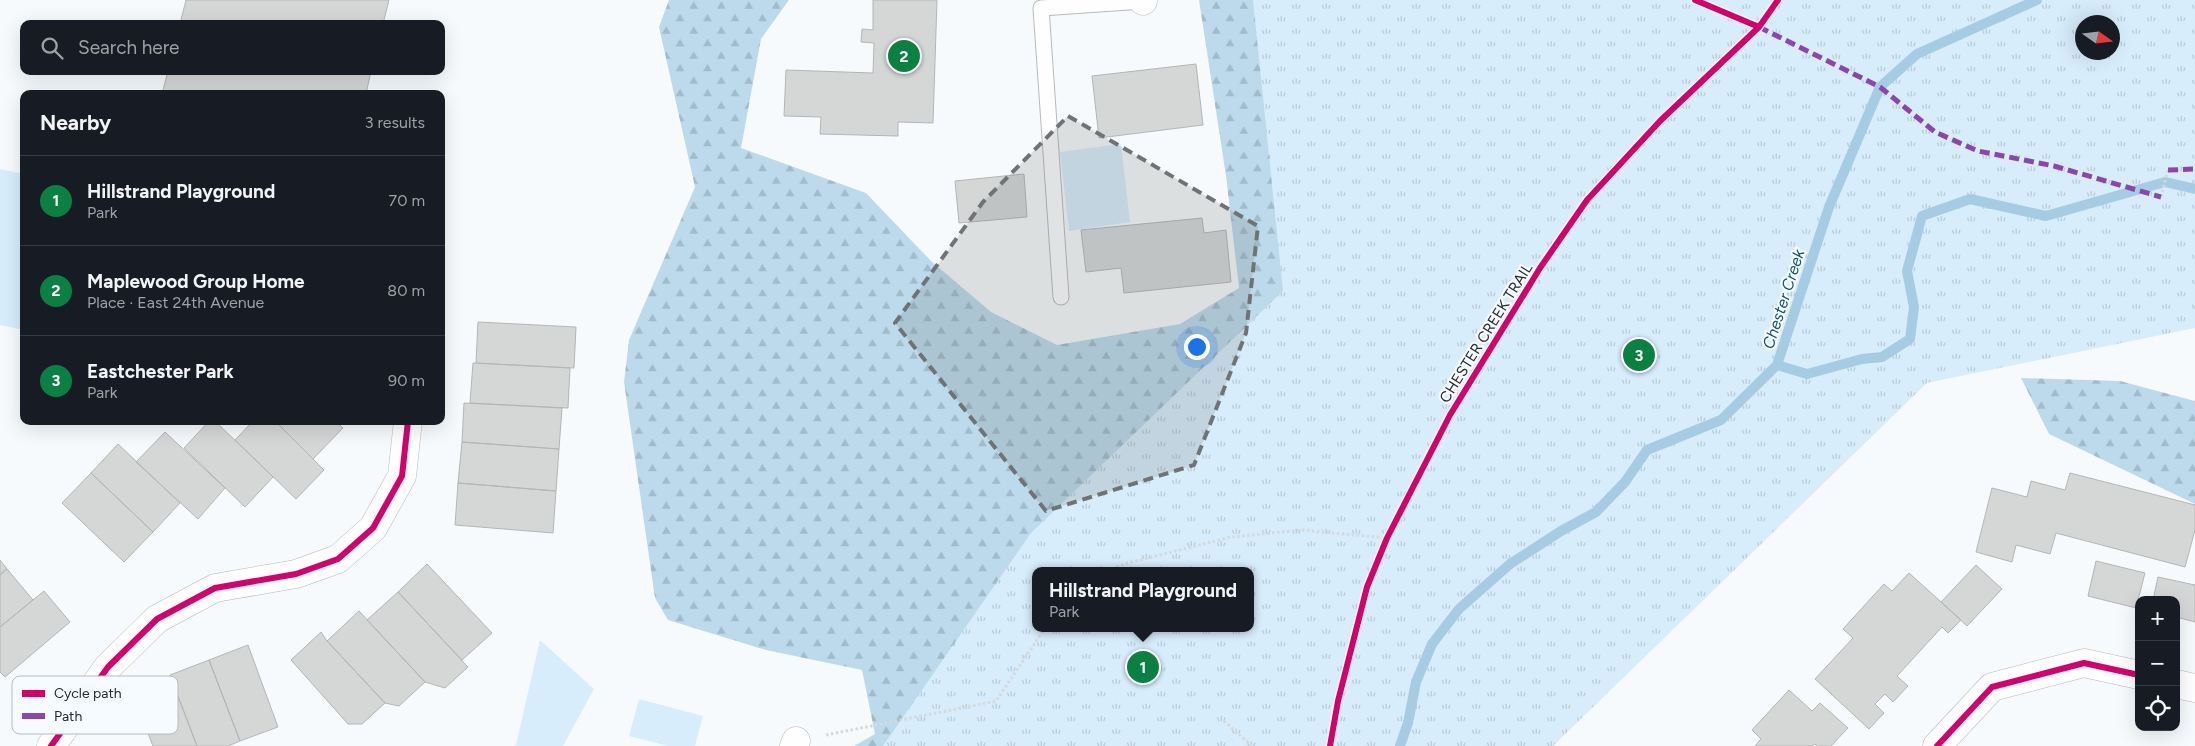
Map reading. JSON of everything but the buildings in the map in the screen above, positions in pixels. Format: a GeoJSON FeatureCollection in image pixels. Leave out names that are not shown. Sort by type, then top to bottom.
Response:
{"type":"FeatureCollection","features":[{"type":"Feature","properties":{"kind":"street"},"geometry":{"type":"LineString","coordinates":[[102,676],[108,667],[157,619],[214,588],[296,574],[338,560],[373,528],[402,476],[408,425]]}},
{"type":"Feature","properties":{"kind":"street"},"geometry":{"type":"LineString","coordinates":[[1937,746],[1992,687],[2084,663],[2135,674]]}},
{"type":"Feature","properties":{"kind":"street"},"geometry":{"type":"LineString","coordinates":[[2180,685],[2195,688]]}},
{"type":"Feature","properties":{"kind":"street"},"geometry":{"type":"LineString","coordinates":[[51,746],[60,734]]}},
{"type":"Feature","properties":{"kind":"lane"},"geometry":{"type":"LineString","coordinates":[[1061,297],[1040,8],[1143,0]]}},
{"type":"Feature","properties":{"kind":"path"},"geometry":{"type":"LineString","coordinates":[[2160,197],[2168,170]]}},
{"type":"Feature","properties":{"kind":"path"},"geometry":{"type":"LineString","coordinates":[[1384,546],[1391,529]]}},
{"type":"Feature","properties":{"kind":"path"},"geometry":{"type":"LineString","coordinates":[[1117,567],[1231,537],[1302,530],[1387,538]]}},
{"type":"Feature","properties":{"kind":"path"},"geometry":{"type":"LineString","coordinates":[[795,743],[996,701],[1042,632]]}},
{"type":"Feature","properties":{"kind":"path"},"geometry":{"type":"LineString","coordinates":[[1224,721],[1252,746]]}},
{"type":"Feature","properties":{"kind":"highlighted area"},"geometry":{"type":"Polygon","coordinates":[[[1068,116],[1258,226],[1246,333],[1194,465],[1046,511],[895,323],[983,202],[1068,116]]]}},
{"type":"Feature","properties":{"kind":"green space"},"geometry":{"type":"Polygon","coordinates":[[[669,0],[789,0],[761,39],[741,148],[866,193],[931,261],[991,312],[1057,345],[1180,324],[1239,288],[1226,176],[1199,0],[1737,0],[1278,746],[854,746],[875,734],[862,670],[766,650],[668,620],[655,598],[624,382],[629,340],[695,187],[659,27],[669,0]]]}},
{"type":"Feature","properties":{"kind":"green space"},"geometry":{"type":"Polygon","coordinates":[[[1253,0],[2195,0],[2195,328],[1927,383],[1553,746],[883,746],[1031,533],[1283,291],[1253,0]]]}},
{"type":"Feature","properties":{"kind":"green space"},"geometry":{"type":"Polygon","coordinates":[[[1121,144],[1130,222],[1069,231],[1060,152],[1121,144]]]}},
{"type":"Feature","properties":{"kind":"green space"},"geometry":{"type":"Polygon","coordinates":[[[0,169],[20,173],[20,329],[0,325],[0,169]]]}},
{"type":"Feature","properties":{"kind":"green space"},"geometry":{"type":"Polygon","coordinates":[[[2021,378],[2120,381],[2195,401],[2195,504],[2049,434],[2021,378]]]}},
{"type":"Feature","properties":{"kind":"green space"},"geometry":{"type":"Polygon","coordinates":[[[540,640],[594,689],[563,746],[512,746],[516,745],[540,640]]]}},
{"type":"Feature","properties":{"kind":"green space"},"geometry":{"type":"Polygon","coordinates":[[[639,699],[703,716],[695,746],[668,746],[629,736],[639,699]]]}},
{"type":"Feature","properties":{"kind":"waterway","name":"Chester Creek"},"geometry":{"type":"LineString","coordinates":[[1400,746],[1408,723],[1416,682],[1432,644],[1459,609],[1510,564],[1561,531],[1596,512],[1625,482],[1647,450],[1721,420],[1777,365],[1829,207],[1880,87],[1917,54],[2037,0]]}},
{"type":"Feature","properties":{"kind":"waterway"},"geometry":{"type":"LineString","coordinates":[[1777,365],[1807,374],[1862,359],[1882,357],[1910,339],[1914,307],[1907,271],[1922,216],[1970,199],[2046,216],[2165,182],[2195,189]]}},
{"type":"Feature","properties":{"kind":"marked path"},"geometry":{"type":"LineString","coordinates":[[1759,27],[1880,87],[1935,132],[1978,151],[2054,166],[2161,197]]}},
{"type":"Feature","properties":{"kind":"marked path"},"geometry":{"type":"LineString","coordinates":[[2168,170],[2195,169]]}},
{"type":"Feature","properties":{"kind":"cycle path"},"geometry":{"type":"LineString","coordinates":[[1695,0],[1759,27]]}},
{"type":"Feature","properties":{"kind":"cycle path","name":"CHESTER CREEK TRAIL"},"geometry":{"type":"LineString","coordinates":[[1330,746],[1338,701],[1367,587],[1387,538],[1450,415],[1540,268],[1587,200],[1660,121],[1759,27],[1778,0]]}},
{"type":"Feature","properties":{"kind":"cycle path"},"geometry":{"type":"LineString","coordinates":[[102,676],[108,667],[157,619],[215,588],[296,574],[338,559],[373,528],[402,476],[408,425]]}},
{"type":"Feature","properties":{"kind":"cycle path"},"geometry":{"type":"LineString","coordinates":[[1937,746],[1992,687],[2084,663],[2135,674]]}},
{"type":"Feature","properties":{"kind":"cycle path"},"geometry":{"type":"LineString","coordinates":[[51,746],[60,734]]}},
{"type":"Feature","properties":{"kind":"place","name":"Maplewood Group Home"},"geometry":{"type":"Point","coordinates":[904,56]}},
{"type":"Feature","properties":{"kind":"place","name":"Eastchester Park"},"geometry":{"type":"Point","coordinates":[1639,355]}},
{"type":"Feature","properties":{"kind":"place","name":"Hillstrand Playground"},"geometry":{"type":"Point","coordinates":[1143,667]}}]}
